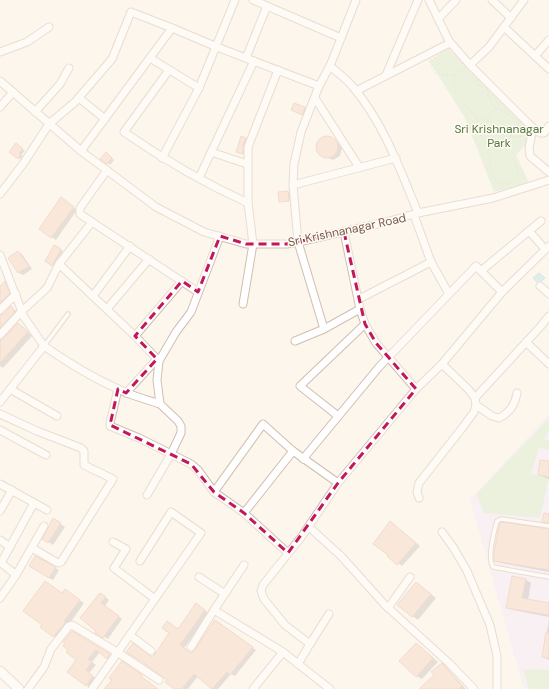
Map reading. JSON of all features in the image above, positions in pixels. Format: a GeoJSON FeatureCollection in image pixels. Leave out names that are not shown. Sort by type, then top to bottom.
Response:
{"type":"FeatureCollection","features":[{"type":"Feature","properties":{"kind":"main road"},"geometry":{"type":"LineString","coordinates":[[0,671],[19,689]]}},
{"type":"Feature","properties":{"kind":"street"},"geometry":{"type":"LineString","coordinates":[[162,158],[199,88],[235,0]]}},
{"type":"Feature","properties":{"kind":"street"},"geometry":{"type":"LineString","coordinates":[[253,0],[341,38]]}},
{"type":"Feature","properties":{"kind":"street"},"geometry":{"type":"LineString","coordinates":[[324,329],[298,242],[293,184],[294,164],[301,132],[319,86],[330,66],[356,0]]}},
{"type":"Feature","properties":{"kind":"street"},"geometry":{"type":"LineString","coordinates":[[386,75],[418,0]]}},
{"type":"Feature","properties":{"kind":"street"},"geometry":{"type":"LineString","coordinates":[[429,0],[450,43],[470,65],[533,128],[540,133],[544,133],[549,126]]}},
{"type":"Feature","properties":{"kind":"street"},"geometry":{"type":"LineString","coordinates":[[438,20],[456,0]]}},
{"type":"Feature","properties":{"kind":"street"},"geometry":{"type":"LineString","coordinates":[[492,0],[511,18]]}},
{"type":"Feature","properties":{"kind":"street"},"geometry":{"type":"LineString","coordinates":[[470,65],[489,47],[524,0]]}},
{"type":"Feature","properties":{"kind":"street"},"geometry":{"type":"LineString","coordinates":[[246,58],[267,6]]}},
{"type":"Feature","properties":{"kind":"street"},"geometry":{"type":"LineString","coordinates":[[0,194],[23,164],[49,124],[79,98],[112,59],[131,12],[319,86]]}},
{"type":"Feature","properties":{"kind":"street"},"geometry":{"type":"LineString","coordinates":[[0,52],[27,42],[49,27]]}},
{"type":"Feature","properties":{"kind":"street"},"geometry":{"type":"LineString","coordinates":[[504,27],[549,69]]}},
{"type":"Feature","properties":{"kind":"street"},"geometry":{"type":"LineString","coordinates":[[81,151],[172,28]]}},
{"type":"Feature","properties":{"kind":"street"},"geometry":{"type":"LineString","coordinates":[[535,56],[549,40]]}},
{"type":"Feature","properties":{"kind":"street"},"geometry":{"type":"LineString","coordinates":[[356,91],[450,43]]}},
{"type":"Feature","properties":{"kind":"street"},"geometry":{"type":"LineString","coordinates":[[150,58],[199,88]]}},
{"type":"Feature","properties":{"kind":"street"},"geometry":{"type":"LineString","coordinates":[[199,178],[254,61]]}},
{"type":"Feature","properties":{"kind":"street"},"geometry":{"type":"LineString","coordinates":[[330,66],[356,91],[371,111],[393,151],[416,214],[431,262],[449,294]]}},
{"type":"Feature","properties":{"kind":"street"},"geometry":{"type":"LineString","coordinates":[[35,112],[60,84],[69,68]]}},
{"type":"Feature","properties":{"kind":"street"},"geometry":{"type":"LineString","coordinates":[[169,70],[124,132],[162,158],[220,190],[248,203]]}},
{"type":"Feature","properties":{"kind":"street"},"geometry":{"type":"LineString","coordinates":[[244,304],[253,244],[248,203],[248,147],[278,70]]}},
{"type":"Feature","properties":{"kind":"street","name":"Sri Krishnanagar Road"},"geometry":{"type":"LineString","coordinates":[[0,81],[81,151],[156,207],[204,232],[246,244],[287,244],[298,242],[416,214],[493,198],[512,190],[549,180]]}},
{"type":"Feature","properties":{"kind":"street"},"geometry":{"type":"LineString","coordinates":[[0,107],[13,92]]}},
{"type":"Feature","properties":{"kind":"street"},"geometry":{"type":"LineString","coordinates":[[79,98],[105,119]]}},
{"type":"Feature","properties":{"kind":"street"},"geometry":{"type":"LineString","coordinates":[[315,98],[359,168]]}},
{"type":"Feature","properties":{"kind":"street"},"geometry":{"type":"LineString","coordinates":[[533,128],[529,148],[530,156],[549,172]]}},
{"type":"Feature","properties":{"kind":"street"},"geometry":{"type":"LineString","coordinates":[[211,152],[247,164]]}},
{"type":"Feature","properties":{"kind":"street"},"geometry":{"type":"LineString","coordinates":[[293,184],[396,158]]}},
{"type":"Feature","properties":{"kind":"street"},"geometry":{"type":"LineString","coordinates":[[107,170],[80,208],[80,214],[198,292]]}},
{"type":"Feature","properties":{"kind":"street"},"geometry":{"type":"LineString","coordinates":[[481,271],[541,221]]}},
{"type":"Feature","properties":{"kind":"street"},"geometry":{"type":"LineString","coordinates":[[0,335],[22,311],[47,288],[59,264],[92,222]]}},
{"type":"Feature","properties":{"kind":"street"},"geometry":{"type":"LineString","coordinates":[[310,644],[285,625],[262,595],[261,591],[263,585],[309,526],[338,483],[416,388],[442,364],[502,292],[547,247],[529,231]]}},
{"type":"Feature","properties":{"kind":"street"},"geometry":{"type":"LineString","coordinates":[[344,232],[360,309],[365,324],[376,343],[416,388]]}},
{"type":"Feature","properties":{"kind":"street"},"geometry":{"type":"LineString","coordinates":[[126,393],[158,360],[191,312],[220,236]]}},
{"type":"Feature","properties":{"kind":"street"},"geometry":{"type":"LineString","coordinates":[[93,296],[130,246]]}},
{"type":"Feature","properties":{"kind":"street"},"geometry":{"type":"LineString","coordinates":[[0,255],[24,317],[44,346],[77,368],[118,389],[160,404],[178,421],[180,426],[179,438],[147,495]]}},
{"type":"Feature","properties":{"kind":"street"},"geometry":{"type":"LineString","coordinates":[[107,309],[149,259]]}},
{"type":"Feature","properties":{"kind":"street"},"geometry":{"type":"LineString","coordinates":[[359,299],[431,262]]}},
{"type":"Feature","properties":{"kind":"street"},"geometry":{"type":"LineString","coordinates":[[59,264],[135,336],[158,360],[157,380],[160,404]]}},
{"type":"Feature","properties":{"kind":"street"},"geometry":{"type":"LineString","coordinates":[[303,459],[388,358],[476,266],[502,292]]}},
{"type":"Feature","properties":{"kind":"street"},"geometry":{"type":"LineString","coordinates":[[135,336],[182,281]]}},
{"type":"Feature","properties":{"kind":"street"},"geometry":{"type":"LineString","coordinates":[[540,286],[549,294]]}},
{"type":"Feature","properties":{"kind":"street"},"geometry":{"type":"LineString","coordinates":[[0,310],[16,294]]}},
{"type":"Feature","properties":{"kind":"street"},"geometry":{"type":"LineString","coordinates":[[295,341],[324,329],[360,309]]}},
{"type":"Feature","properties":{"kind":"street"},"geometry":{"type":"LineString","coordinates":[[419,498],[417,492],[419,483],[474,412],[475,402],[526,342],[547,321]]}},
{"type":"Feature","properties":{"kind":"street"},"geometry":{"type":"LineString","coordinates":[[338,416],[300,386],[365,324]]}},
{"type":"Feature","properties":{"kind":"street"},"geometry":{"type":"LineString","coordinates":[[526,342],[549,364]]}},
{"type":"Feature","properties":{"kind":"street"},"geometry":{"type":"LineString","coordinates":[[1,399],[44,346]]}},
{"type":"Feature","properties":{"kind":"street"},"geometry":{"type":"LineString","coordinates":[[442,364],[461,382],[475,402],[492,416],[499,418],[506,414],[516,400],[517,393]]}},
{"type":"Feature","properties":{"kind":"street"},"geometry":{"type":"LineString","coordinates":[[10,389],[58,416]]}},
{"type":"Feature","properties":{"kind":"street"},"geometry":{"type":"LineString","coordinates":[[118,389],[110,426],[190,464],[198,470],[214,492],[244,512],[288,553]]}},
{"type":"Feature","properties":{"kind":"street"},"geometry":{"type":"LineString","coordinates":[[0,414],[37,431],[81,448],[84,451],[84,465],[113,479],[61,562],[56,562],[32,548]]}},
{"type":"Feature","properties":{"kind":"street"},"geometry":{"type":"LineString","coordinates":[[214,492],[263,424],[303,459],[338,483]]}},
{"type":"Feature","properties":{"kind":"street"},"geometry":{"type":"LineString","coordinates":[[0,430],[46,455]]}},
{"type":"Feature","properties":{"kind":"street"},"geometry":{"type":"LineString","coordinates":[[244,512],[293,451]]}},
{"type":"Feature","properties":{"kind":"street"},"geometry":{"type":"LineString","coordinates":[[0,484],[47,510]]}},
{"type":"Feature","properties":{"kind":"street"},"geometry":{"type":"LineString","coordinates":[[0,511],[12,490]]}},
{"type":"Feature","properties":{"kind":"street"},"geometry":{"type":"LineString","coordinates":[[16,574],[0,562],[34,503]]}},
{"type":"Feature","properties":{"kind":"street"},"geometry":{"type":"LineString","coordinates":[[92,689],[201,533],[171,512],[140,562]]}},
{"type":"Feature","properties":{"kind":"street"},"geometry":{"type":"LineString","coordinates":[[0,598],[32,548],[44,526]]}},
{"type":"Feature","properties":{"kind":"street"},"geometry":{"type":"LineString","coordinates":[[309,526],[336,551],[388,608],[450,663],[474,689]]}},
{"type":"Feature","properties":{"kind":"street"},"geometry":{"type":"LineString","coordinates":[[442,532],[467,571],[490,625],[497,656],[497,689]]}},
{"type":"Feature","properties":{"kind":"street"},"geometry":{"type":"LineString","coordinates":[[0,540],[10,547]]}},
{"type":"Feature","properties":{"kind":"street"},"geometry":{"type":"LineString","coordinates":[[114,542],[126,549],[114,568],[155,599]]}},
{"type":"Feature","properties":{"kind":"street"},"geometry":{"type":"LineString","coordinates":[[190,646],[244,565]]}},
{"type":"Feature","properties":{"kind":"street"},"geometry":{"type":"LineString","coordinates":[[199,577],[225,594]]}},
{"type":"Feature","properties":{"kind":"street"},"geometry":{"type":"LineString","coordinates":[[388,608],[410,577]]}},
{"type":"Feature","properties":{"kind":"street"},"geometry":{"type":"LineString","coordinates":[[214,610],[283,652],[330,689]]}},
{"type":"Feature","properties":{"kind":"street"},"geometry":{"type":"LineString","coordinates":[[298,664],[329,614]]}},
{"type":"Feature","properties":{"kind":"street"},"geometry":{"type":"LineString","coordinates":[[28,689],[44,667],[51,649],[71,625],[76,626],[160,680]]}},
{"type":"Feature","properties":{"kind":"street"},"geometry":{"type":"LineString","coordinates":[[130,635],[151,651]]}},
{"type":"Feature","properties":{"kind":"street"},"geometry":{"type":"LineString","coordinates":[[254,689],[283,652]]}},
{"type":"Feature","properties":{"kind":"lane"},"geometry":{"type":"LineString","coordinates":[[44,346],[68,314]]}},
{"type":"Feature","properties":{"kind":"lane"},"geometry":{"type":"LineString","coordinates":[[549,526],[501,519],[497,521],[490,562],[493,567],[549,577]]}},
{"type":"Feature","properties":{"kind":"path"},"geometry":{"type":"LineString","coordinates":[[456,76],[435,73],[429,61],[448,49],[486,87],[488,96],[496,108],[513,118]]}},
{"type":"Feature","properties":{"kind":"path"},"geometry":{"type":"LineString","coordinates":[[488,146],[497,144],[502,146],[509,154],[518,175],[516,180],[511,184],[503,184],[497,181],[492,172],[488,146],[481,134],[476,118],[461,101],[456,92],[454,82],[458,70],[467,70],[473,75],[478,85],[496,98],[498,105],[513,118],[520,126],[520,130],[527,134],[519,137],[503,137],[497,144]]}},
{"type":"Feature","properties":{"kind":"path"},"geometry":{"type":"LineString","coordinates":[[480,128],[488,121],[491,112],[496,108]]}},
{"type":"Feature","properties":{"kind":"path"},"geometry":{"type":"LineString","coordinates":[[476,118],[488,121],[502,128],[512,136]]}},
{"type":"Feature","properties":{"kind":"path"},"geometry":{"type":"LineString","coordinates":[[502,128],[502,146]]}},
{"type":"Feature","properties":{"kind":"path"},"geometry":{"type":"LineString","coordinates":[[502,146],[512,136]]}},
{"type":"Feature","properties":{"kind":"highlighted area"},"geometry":{"type":"Polygon","coordinates":[[[344,232],[365,324],[376,343],[416,389],[338,483],[288,553],[244,513],[214,492],[191,464],[110,425],[118,389],[126,393],[157,359],[135,336],[182,281],[198,292],[220,236],[246,244],[287,244],[344,232]]]}},
{"type":"Feature","properties":{"kind":"shaded area"},"geometry":{"type":"Polygon","coordinates":[[[549,414],[549,689],[524,689],[470,500],[549,414]]]}},
{"type":"Feature","properties":{"kind":"green space","name":"Sri Krishnanagar Park"},"geometry":{"type":"Polygon","coordinates":[[[448,49],[534,135],[516,155],[529,183],[494,192],[465,118],[429,61],[448,49]]]}},
{"type":"Feature","properties":{"kind":"green space"},"geometry":{"type":"Polygon","coordinates":[[[549,418],[549,430],[544,439],[549,440],[549,450],[539,448],[531,474],[549,477],[540,518],[484,513],[476,494],[549,418]]]}},
{"type":"Feature","properties":{"kind":"green space"},"geometry":{"type":"Polygon","coordinates":[[[523,669],[549,670],[549,689],[529,689],[523,669]]]}},
{"type":"Feature","properties":{"kind":"water"},"geometry":{"type":"Polygon","coordinates":[[[539,273],[545,278],[539,284],[533,278],[539,273]]]}},
{"type":"Feature","properties":{"kind":"building"},"geometry":{"type":"Polygon","coordinates":[[[294,103],[305,107],[302,115],[291,110],[294,103]]]}},
{"type":"Feature","properties":{"kind":"building"},"geometry":{"type":"Polygon","coordinates":[[[241,136],[246,138],[243,145],[243,154],[236,152],[241,136]]]}},
{"type":"Feature","properties":{"kind":"building"},"geometry":{"type":"Polygon","coordinates":[[[327,136],[335,139],[338,147],[335,155],[327,158],[319,155],[316,147],[319,139],[327,136]]]}},
{"type":"Feature","properties":{"kind":"building"},"geometry":{"type":"Polygon","coordinates":[[[16,143],[23,149],[19,153],[21,154],[18,159],[9,152],[16,143]]]}},
{"type":"Feature","properties":{"kind":"building"},"geometry":{"type":"Polygon","coordinates":[[[106,152],[112,158],[107,164],[100,159],[106,152]]]}},
{"type":"Feature","properties":{"kind":"building"},"geometry":{"type":"Polygon","coordinates":[[[288,191],[289,201],[279,202],[278,192],[288,191]]]}},
{"type":"Feature","properties":{"kind":"building"},"geometry":{"type":"Polygon","coordinates":[[[61,197],[74,207],[51,238],[39,229],[61,197]]]}},
{"type":"Feature","properties":{"kind":"building"},"geometry":{"type":"Polygon","coordinates":[[[54,245],[61,249],[52,266],[45,261],[54,245]]]}},
{"type":"Feature","properties":{"kind":"building"},"geometry":{"type":"Polygon","coordinates":[[[18,251],[29,266],[18,273],[8,258],[18,251]]]}},
{"type":"Feature","properties":{"kind":"building"},"geometry":{"type":"Polygon","coordinates":[[[5,281],[10,293],[0,303],[0,286],[5,281]]]}},
{"type":"Feature","properties":{"kind":"building"},"geometry":{"type":"Polygon","coordinates":[[[11,306],[14,313],[0,328],[0,315],[4,314],[11,306]]]}},
{"type":"Feature","properties":{"kind":"building"},"geometry":{"type":"Polygon","coordinates":[[[18,323],[28,332],[0,363],[0,342],[18,323]]]}},
{"type":"Feature","properties":{"kind":"building"},"geometry":{"type":"Polygon","coordinates":[[[540,460],[549,461],[549,477],[538,475],[540,460]]]}},
{"type":"Feature","properties":{"kind":"building"},"geometry":{"type":"Polygon","coordinates":[[[544,513],[549,514],[549,523],[542,522],[544,513]]]}},
{"type":"Feature","properties":{"kind":"building"},"geometry":{"type":"Polygon","coordinates":[[[53,518],[61,523],[48,543],[42,539],[53,518]]]}},
{"type":"Feature","properties":{"kind":"building"},"geometry":{"type":"Polygon","coordinates":[[[390,521],[416,543],[397,565],[387,556],[388,555],[373,544],[390,521]]]}},
{"type":"Feature","properties":{"kind":"building"},"geometry":{"type":"Polygon","coordinates":[[[502,522],[549,529],[549,570],[494,561],[498,531],[500,523],[502,522]]]}},
{"type":"Feature","properties":{"kind":"building"},"geometry":{"type":"Polygon","coordinates":[[[35,556],[56,567],[49,578],[29,566],[35,556]]]}},
{"type":"Feature","properties":{"kind":"building"},"geometry":{"type":"Polygon","coordinates":[[[512,576],[526,579],[522,598],[549,603],[549,615],[506,608],[512,576]]]}},
{"type":"Feature","properties":{"kind":"building"},"geometry":{"type":"Polygon","coordinates":[[[45,581],[62,593],[65,589],[80,600],[64,621],[66,622],[53,637],[40,627],[42,625],[23,611],[45,581]]]}},
{"type":"Feature","properties":{"kind":"building"},"geometry":{"type":"Polygon","coordinates":[[[416,582],[431,594],[412,617],[397,605],[416,582]]]}},
{"type":"Feature","properties":{"kind":"building"},"geometry":{"type":"Polygon","coordinates":[[[100,593],[106,597],[101,603],[119,616],[103,638],[95,633],[96,631],[80,618],[100,593]]]}},
{"type":"Feature","properties":{"kind":"building"},"geometry":{"type":"Polygon","coordinates":[[[196,603],[205,610],[180,645],[191,653],[194,651],[215,620],[253,647],[230,675],[227,672],[212,689],[194,674],[182,689],[174,689],[165,682],[167,680],[126,652],[133,643],[152,657],[169,633],[162,628],[167,621],[178,629],[196,603]]]}},
{"type":"Feature","properties":{"kind":"building"},"geometry":{"type":"Polygon","coordinates":[[[72,631],[110,654],[107,659],[96,650],[88,659],[92,662],[86,670],[93,676],[86,686],[67,672],[76,660],[66,652],[68,650],[63,646],[65,643],[63,642],[72,631]]]}},
{"type":"Feature","properties":{"kind":"building"},"geometry":{"type":"Polygon","coordinates":[[[546,632],[549,633],[549,658],[542,657],[546,632]]]}},
{"type":"Feature","properties":{"kind":"building"},"geometry":{"type":"Polygon","coordinates":[[[416,643],[433,658],[416,677],[399,661],[416,643]]]}},
{"type":"Feature","properties":{"kind":"building"},"geometry":{"type":"Polygon","coordinates":[[[122,661],[142,675],[142,677],[158,689],[104,689],[112,680],[109,678],[122,661]]]}},
{"type":"Feature","properties":{"kind":"building"},"geometry":{"type":"Polygon","coordinates":[[[442,663],[462,686],[459,689],[419,689],[434,675],[431,672],[442,663]]]}}]}
